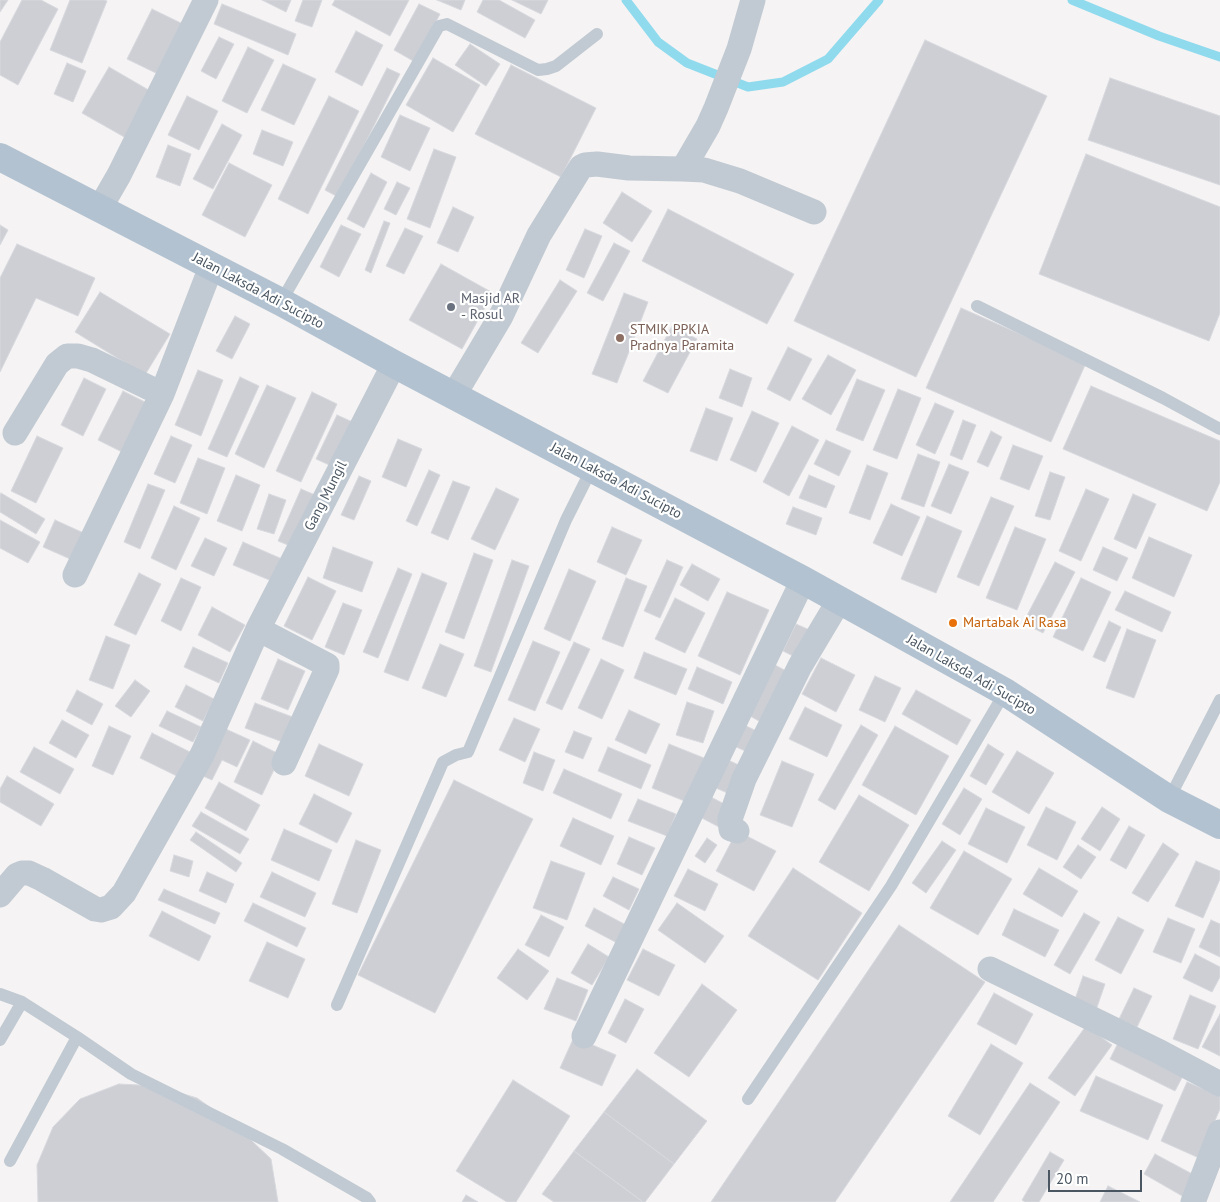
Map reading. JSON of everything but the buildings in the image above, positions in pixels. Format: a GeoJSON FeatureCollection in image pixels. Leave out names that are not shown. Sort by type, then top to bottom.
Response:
{"type":"FeatureCollection","features":[{"type":"Feature","properties":{"kind":"main road","name":"Jalan Laksda Adi Sucipto"},"geometry":{"type":"LineString","coordinates":[[0,158],[282,302],[394,364],[803,580],[1005,692],[1169,799],[1220,825]]}},
{"type":"Feature","properties":{"kind":"street"},"geometry":{"type":"LineString","coordinates":[[100,208],[119,175],[206,0]]}},
{"type":"Feature","properties":{"kind":"street"},"geometry":{"type":"LineString","coordinates":[[683,169],[708,126],[716,108],[738,50],[753,0]]}},
{"type":"Feature","properties":{"kind":"street"},"geometry":{"type":"LineString","coordinates":[[454,395],[501,316],[539,235],[580,167],[598,164],[629,168],[704,170],[740,181],[814,212]]}},
{"type":"Feature","properties":{"kind":"street"},"geometry":{"type":"LineString","coordinates":[[75,574],[162,394],[212,267]]}},
{"type":"Feature","properties":{"kind":"street"},"geometry":{"type":"LineString","coordinates":[[15,432],[56,364],[67,356],[78,356],[92,360],[162,394]]}},
{"type":"Feature","properties":{"kind":"street","name":"Gang Mungil"},"geometry":{"type":"LineString","coordinates":[[5,890],[20,874],[29,873],[95,908],[105,909],[116,903],[124,893],[202,755],[258,629],[394,364]]}},
{"type":"Feature","properties":{"kind":"street"},"geometry":{"type":"LineString","coordinates":[[584,1036],[803,580]]}},
{"type":"Feature","properties":{"kind":"street"},"geometry":{"type":"LineString","coordinates":[[738,831],[731,829],[730,819],[744,780],[800,666],[837,604]]}},
{"type":"Feature","properties":{"kind":"street"},"geometry":{"type":"LineString","coordinates":[[258,629],[327,665],[327,670],[284,763]]}},
{"type":"Feature","properties":{"kind":"street"},"geometry":{"type":"LineString","coordinates":[[990,970],[1160,1052],[1220,1084]]}},
{"type":"Feature","properties":{"kind":"street"},"geometry":{"type":"LineString","coordinates":[[1193,1202],[1220,1132]]}},
{"type":"Feature","properties":{"kind":"lane"},"geometry":{"type":"LineString","coordinates":[[282,302],[439,26],[447,24],[538,70],[556,66],[598,34]]}},
{"type":"Feature","properties":{"kind":"lane"},"geometry":{"type":"LineString","coordinates":[[977,306],[1220,429]]}},
{"type":"Feature","properties":{"kind":"lane"},"geometry":{"type":"LineString","coordinates":[[336,1004],[442,762],[456,755],[468,752],[566,520],[592,468]]}},
{"type":"Feature","properties":{"kind":"lane"},"geometry":{"type":"LineString","coordinates":[[748,1098],[891,886],[1005,692]]}},
{"type":"Feature","properties":{"kind":"lane"},"geometry":{"type":"LineString","coordinates":[[1169,799],[1220,700]]}},
{"type":"Feature","properties":{"kind":"lane"},"geometry":{"type":"LineString","coordinates":[[0,994],[22,1002],[131,1074],[282,1149],[367,1198],[370,1202]]}},
{"type":"Feature","properties":{"kind":"lane"},"geometry":{"type":"LineString","coordinates":[[0,1040],[22,1002]]}},
{"type":"Feature","properties":{"kind":"lane"},"geometry":{"type":"LineString","coordinates":[[10,1161],[77,1037]]}},
{"type":"Feature","properties":{"kind":"waterway"},"geometry":{"type":"LineString","coordinates":[[626,0],[658,42],[687,63],[748,87],[783,82],[828,59],[879,0]]}},
{"type":"Feature","properties":{"kind":"waterway"},"geometry":{"type":"LineString","coordinates":[[1072,0],[1159,36],[1220,57]]}},
{"type":"Feature","properties":{"kind":"place","name":"Masjid AR - Rosul"},"geometry":{"type":"Point","coordinates":[451,307]}},
{"type":"Feature","properties":{"kind":"place","name":"STMIK PPKIA Pradnya Paramita"},"geometry":{"type":"Point","coordinates":[620,338]}},
{"type":"Feature","properties":{"kind":"place","name":"Martabak Ai Rasa"},"geometry":{"type":"Point","coordinates":[953,623]}}]}
